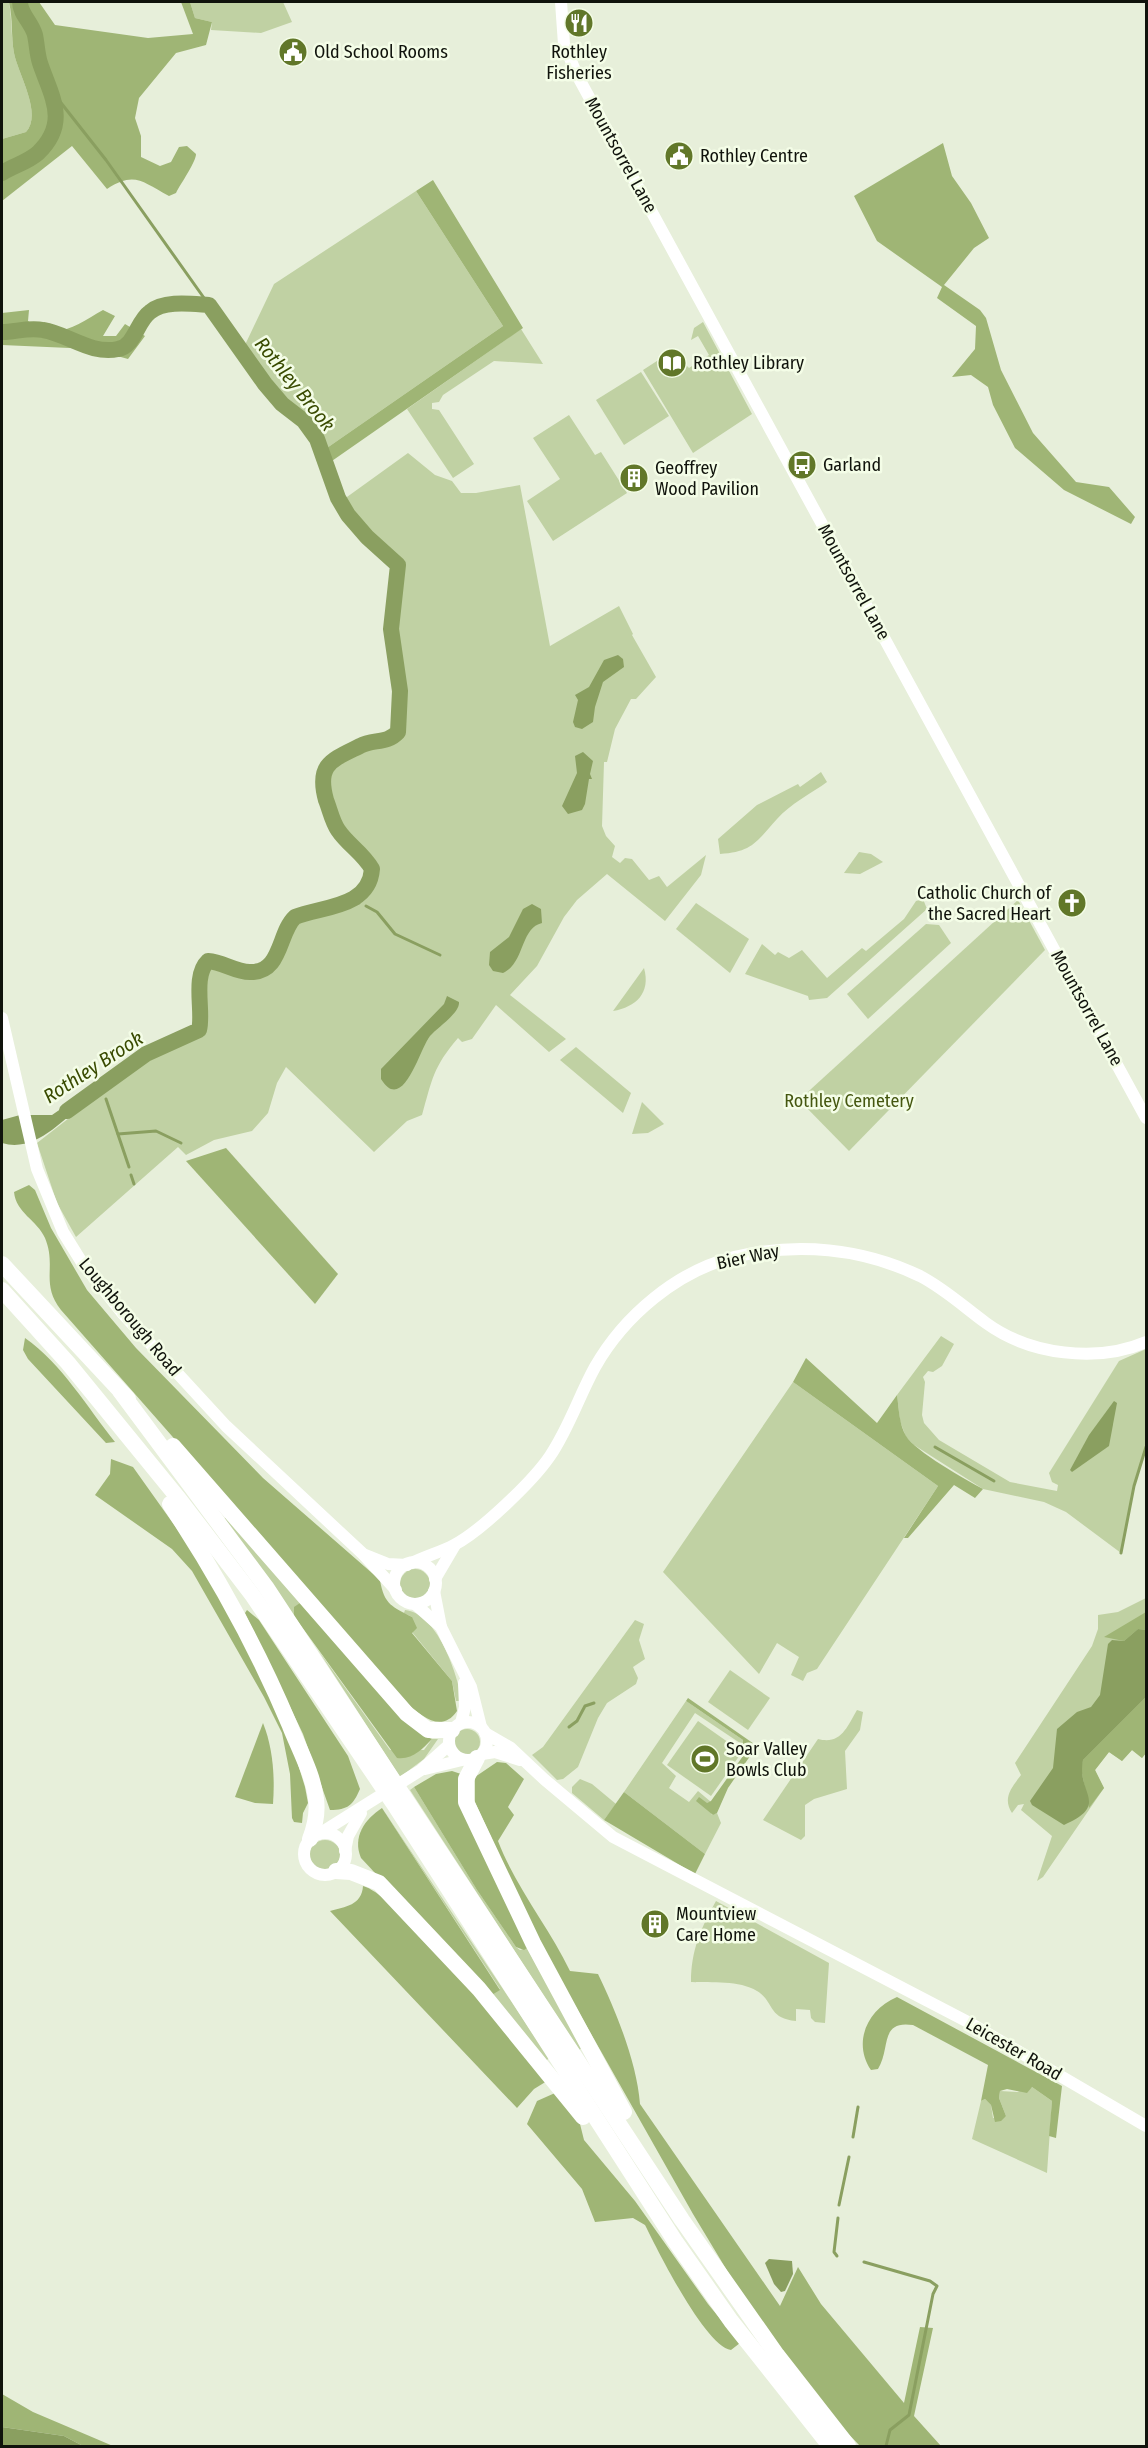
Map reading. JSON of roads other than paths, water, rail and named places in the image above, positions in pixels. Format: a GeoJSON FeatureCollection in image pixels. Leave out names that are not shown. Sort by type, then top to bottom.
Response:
{"type":"FeatureCollection","features":[{"type":"Feature","properties":{"kind":"highway"},"geometry":{"type":"LineString","coordinates":[[3,1266],[176,1449],[406,1714],[428,1730],[454,1732]]}},
{"type":"Feature","properties":{"kind":"highway"},"geometry":{"type":"LineString","coordinates":[[2,1290],[179,1499],[253,1596],[394,1804],[675,2241]]}},
{"type":"Feature","properties":{"kind":"highway"},"geometry":{"type":"LineString","coordinates":[[120,1391],[266,1587],[682,2220],[748,2315],[771,2360],[830,2446]]}},
{"type":"Feature","properties":{"kind":"highway"},"geometry":{"type":"LineString","coordinates":[[116,1423],[212,1567],[253,1643],[312,1781],[317,1809],[315,1836]]}},
{"type":"Feature","properties":{"kind":"highway"},"geometry":{"type":"LineString","coordinates":[[474,1757],[466,1779],[466,1802],[533,1943],[682,2220]]}},
{"type":"Feature","properties":{"kind":"highway"},"geometry":{"type":"LineString","coordinates":[[336,1871],[351,1872],[379,1882],[436,1941],[565,2093],[675,2241],[731,2321],[771,2360],[848,2446]]}},
{"type":"Feature","properties":{"kind":"street","name":"Mountsorrel Lane"},"geometry":{"type":"LineString","coordinates":[[561,2],[564,44],[577,75],[1146,1118]]}},
{"type":"Feature","properties":{"kind":"street","name":"Loughborough Road"},"geometry":{"type":"LineString","coordinates":[[2,1018],[33,1154],[63,1232],[92,1277],[226,1426],[362,1553],[396,1590]]}},
{"type":"Feature","properties":{"kind":"street","name":"Bier Way"},"geometry":{"type":"LineString","coordinates":[[410,1564],[455,1545],[502,1507],[539,1471],[567,1429],[597,1364],[645,1305],[684,1279],[731,1258],[785,1249],[869,1257],[921,1277],[1002,1333],[1044,1348],[1074,1354],[1102,1354],[1146,1342]]}},
{"type":"Feature","properties":{"kind":"street","name":"Bier Way"},"geometry":{"type":"LineString","coordinates":[[435,1585],[455,1545]]}},
{"type":"Feature","properties":{"kind":"street","name":"Loughborough Road"},"geometry":{"type":"LineString","coordinates":[[362,1553],[388,1564],[410,1564]]}},
{"type":"Feature","properties":{"kind":"street"},"geometry":{"type":"LineString","coordinates":[[441,1627],[415,1604],[403,1600],[396,1590],[395,1578],[410,1564],[429,1568],[435,1585],[441,1627],[478,1708],[487,1744],[474,1757]]}},
{"type":"Feature","properties":{"kind":"street"},"geometry":{"type":"LineString","coordinates":[[415,1604],[426,1601],[435,1585]]}},
{"type":"Feature","properties":{"kind":"street"},"geometry":{"type":"LineString","coordinates":[[365,1807],[353,1823],[345,1851],[345,1860],[336,1871],[321,1875],[310,1869],[304,1856],[315,1836],[365,1807],[421,1770],[454,1732],[465,1707],[464,1677]]}},
{"type":"Feature","properties":{"kind":"street"},"geometry":{"type":"LineString","coordinates":[[454,1732],[471,1722],[512,1748],[524,1762]]}},
{"type":"Feature","properties":{"kind":"street"},"geometry":{"type":"LineString","coordinates":[[454,1732],[453,1754],[474,1757]]}},
{"type":"Feature","properties":{"kind":"street"},"geometry":{"type":"LineString","coordinates":[[421,1770],[495,1752],[524,1762]]}},
{"type":"Feature","properties":{"kind":"street","name":"Leicester Road"},"geometry":{"type":"LineString","coordinates":[[524,1762],[613,1837],[968,2022],[1146,2126]]}},
{"type":"Feature","properties":{"kind":"street"},"geometry":{"type":"LineString","coordinates":[[315,1836],[337,1837],[345,1851]]}},
{"type":"Feature","properties":{"kind":"waterway","name":"Rothley Brook"},"geometry":{"type":"LineString","coordinates":[[2,173],[38,153],[48,142],[56,120],[53,98],[39,60],[35,35],[22,11],[20,2]]}},
{"type":"Feature","properties":{"kind":"waterway","name":"Rothley Brook"},"geometry":{"type":"LineString","coordinates":[[54,94],[106,160],[209,305]]}},
{"type":"Feature","properties":{"kind":"waterway","name":"Rothley Brook"},"geometry":{"type":"LineString","coordinates":[[2,332],[38,329],[52,332],[89,347],[118,349],[128,343],[142,321],[156,308],[178,304],[209,305],[265,384],[282,404],[304,421],[317,439],[338,498],[348,515],[367,537],[398,565],[391,629],[400,691],[398,732],[385,740],[365,744],[341,755],[329,765],[323,778],[323,788],[334,823],[372,869],[369,882],[363,891],[343,904],[295,917],[289,924],[274,959],[260,971],[245,972],[208,961],[203,968],[199,985],[199,1030],[146,1054],[67,1111]]}},
{"type":"Feature","properties":{"kind":"waterway","name":"Rothley Brook"},"geometry":{"type":"LineString","coordinates":[[351,901],[359,903]]}},
{"type":"Feature","properties":{"kind":"waterway"},"geometry":{"type":"LineString","coordinates":[[366,906],[377,912],[395,934],[440,955]]}},
{"type":"Feature","properties":{"kind":"waterway"},"geometry":{"type":"LineString","coordinates":[[106,1099],[129,1167]]}},
{"type":"Feature","properties":{"kind":"waterway"},"geometry":{"type":"LineString","coordinates":[[118,1134],[156,1131],[181,1143]]}},
{"type":"Feature","properties":{"kind":"waterway"},"geometry":{"type":"LineString","coordinates":[[131,1175],[134,1184]]}},
{"type":"Feature","properties":{"kind":"waterway"},"geometry":{"type":"LineString","coordinates":[[935,1447],[994,1481]]}},
{"type":"Feature","properties":{"kind":"waterway"},"geometry":{"type":"LineString","coordinates":[[1121,1553],[1134,1486],[1146,1447]]}},
{"type":"Feature","properties":{"kind":"waterway"},"geometry":{"type":"LineString","coordinates":[[569,1727],[577,1721],[585,1706],[594,1703]]}},
{"type":"Feature","properties":{"kind":"waterway"},"geometry":{"type":"LineString","coordinates":[[853,2137],[858,2107]]}},
{"type":"Feature","properties":{"kind":"waterway"},"geometry":{"type":"LineString","coordinates":[[839,2205],[849,2157]]}},
{"type":"Feature","properties":{"kind":"waterway"},"geometry":{"type":"LineString","coordinates":[[837,2256],[834,2252],[838,2218]]}},
{"type":"Feature","properties":{"kind":"waterway"},"geometry":{"type":"LineString","coordinates":[[864,2262],[930,2281],[937,2286],[933,2294],[909,2415],[890,2430],[886,2446]]}},
{"type":"Feature","properties":{"kind":"place","name":"Rothley Fisheries"},"geometry":{"type":"Point","coordinates":[579,23]}},
{"type":"Feature","properties":{"kind":"place","name":"Old School Rooms"},"geometry":{"type":"Point","coordinates":[293,52]}},
{"type":"Feature","properties":{"kind":"place","name":"Rothley Centre"},"geometry":{"type":"Point","coordinates":[679,156]}},
{"type":"Feature","properties":{"kind":"place","name":"Rothley Library"},"geometry":{"type":"Point","coordinates":[672,363]}},
{"type":"Feature","properties":{"kind":"place","name":"Garland"},"geometry":{"type":"Point","coordinates":[802,465]}},
{"type":"Feature","properties":{"kind":"place","name":"Geoffrey Wood Pavilion"},"geometry":{"type":"Point","coordinates":[634,478]}},
{"type":"Feature","properties":{"kind":"place","name":"Catholic Church of the Sacred Heart"},"geometry":{"type":"Point","coordinates":[1072,903]}},
{"type":"Feature","properties":{"kind":"place","name":"Soar Valley Bowls Club"},"geometry":{"type":"Point","coordinates":[705,1759]}},
{"type":"Feature","properties":{"kind":"place","name":"Mountview Care Home"},"geometry":{"type":"Point","coordinates":[655,1924]}},
{"type":"Feature","properties":{"kind":"park label","name":"Rothley Cemetery"},"geometry":{"type":"Point","coordinates":[849,1101]}}]}
